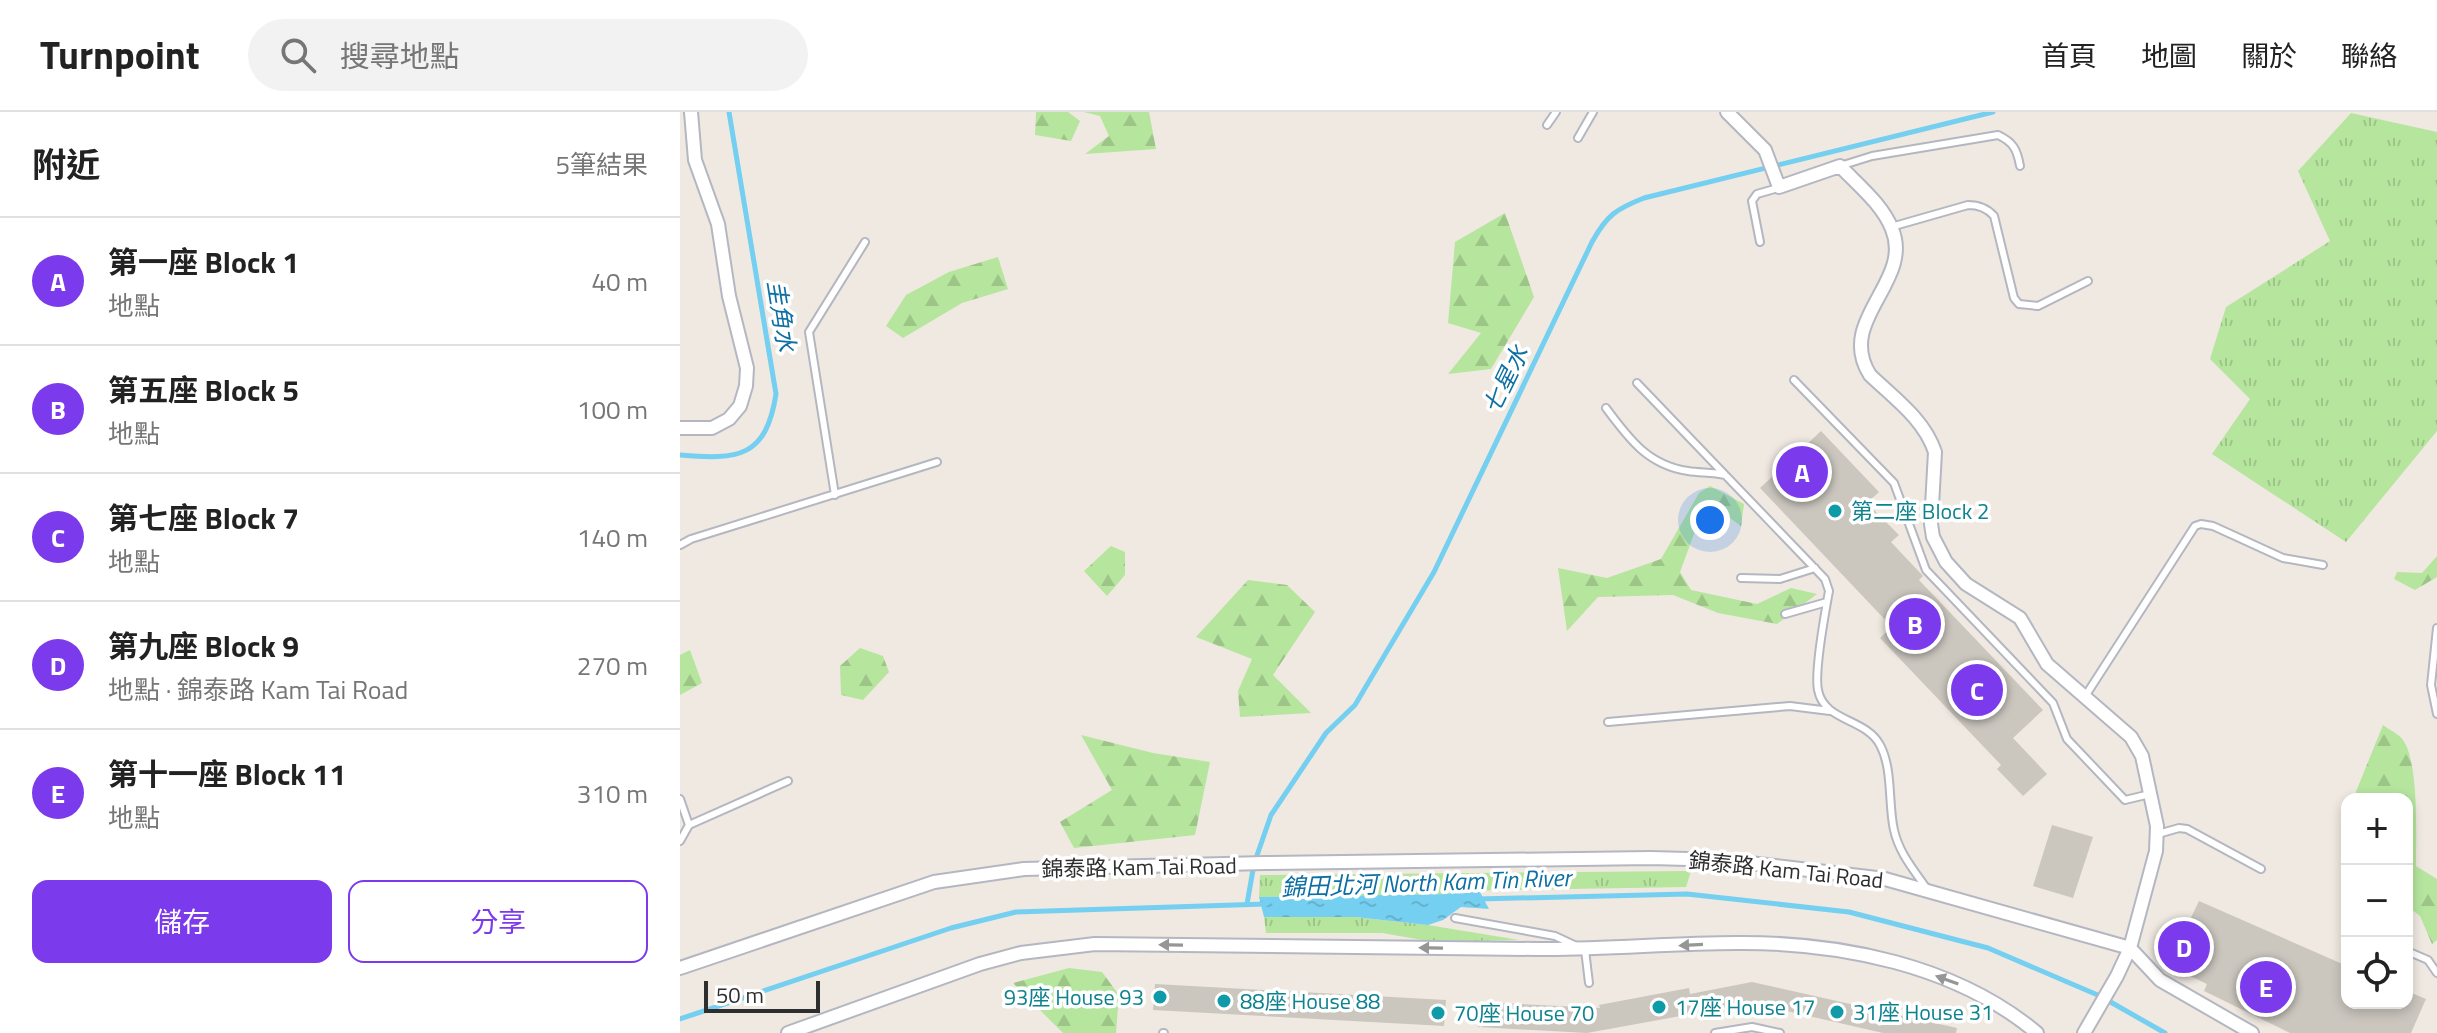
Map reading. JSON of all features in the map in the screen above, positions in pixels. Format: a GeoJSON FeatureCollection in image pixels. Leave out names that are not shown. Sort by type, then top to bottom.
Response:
{"type":"FeatureCollection","features":[{"type":"Feature","properties":{"kind":"street"},"geometry":{"type":"LineString","coordinates":[[680,428],[712,428],[729,419],[740,406],[747,377],[729,296],[718,224],[695,160],[691,112]]}},
{"type":"Feature","properties":{"kind":"street"},"geometry":{"type":"LineString","coordinates":[[1727,112],[1761,144],[1779,187],[1840,166],[1880,209],[1891,227],[1896,244],[1893,266],[1862,331],[1859,347],[1870,375],[1919,422],[1935,452],[1931,524],[1939,550],[1954,574],[2020,618],[2047,664],[2137,743],[2158,834],[2156,851],[2130,948],[2084,1032]]}},
{"type":"Feature","properties":{"kind":"street","name":"錦泰路 Kam Tai Road"},"geometry":{"type":"LineString","coordinates":[[680,968],[934,882],[1024,869],[1265,863],[1724,860],[1885,879],[2130,948]]}},
{"type":"Feature","properties":{"kind":"street"},"geometry":{"type":"LineString","coordinates":[[788,1033],[980,964],[1021,953],[1095,944],[1585,950],[1738,943],[1856,954],[1915,968],[1971,989],[2001,1005],[2037,1033]]}},
{"type":"Feature","properties":{"kind":"street"},"geometry":{"type":"LineString","coordinates":[[2130,948],[2160,980],[2252,1033]]}},
{"type":"Feature","properties":{"kind":"lane"},"geometry":{"type":"LineString","coordinates":[[1547,125],[1556,112]]}},
{"type":"Feature","properties":{"kind":"lane"},"geometry":{"type":"LineString","coordinates":[[1578,138],[1593,112]]}},
{"type":"Feature","properties":{"kind":"lane"},"geometry":{"type":"LineString","coordinates":[[1840,166],[1872,156],[1998,135],[2011,141],[2020,166]]}},
{"type":"Feature","properties":{"kind":"lane"},"geometry":{"type":"LineString","coordinates":[[1760,242],[1752,199],[1757,194],[1779,187]]}},
{"type":"Feature","properties":{"kind":"lane"},"geometry":{"type":"LineString","coordinates":[[1891,227],[1975,205],[1994,216],[2014,298],[2019,304],[2038,306],[2088,281]]}},
{"type":"Feature","properties":{"kind":"lane"},"geometry":{"type":"LineString","coordinates":[[835,495],[809,332],[865,242]]}},
{"type":"Feature","properties":{"kind":"lane"},"geometry":{"type":"LineString","coordinates":[[1794,380],[1894,483],[1926,570],[2053,703],[2067,739],[2125,800],[2150,794]]}},
{"type":"Feature","properties":{"kind":"lane"},"geometry":{"type":"LineString","coordinates":[[1637,383],[1825,579],[1829,591],[1817,683],[1820,698],[1830,711]]}},
{"type":"Feature","properties":{"kind":"lane"},"geometry":{"type":"LineString","coordinates":[[1606,408],[1629,440],[1653,460],[1679,469],[1725,475]]}},
{"type":"Feature","properties":{"kind":"lane"},"geometry":{"type":"LineString","coordinates":[[680,545],[937,462]]}},
{"type":"Feature","properties":{"kind":"lane"},"geometry":{"type":"LineString","coordinates":[[2084,698],[2195,526],[2213,526],[2283,558],[2323,565]]}},
{"type":"Feature","properties":{"kind":"lane"},"geometry":{"type":"LineString","coordinates":[[1741,578],[1780,579],[1815,568]]}},
{"type":"Feature","properties":{"kind":"lane"},"geometry":{"type":"LineString","coordinates":[[1785,614],[1827,602]]}},
{"type":"Feature","properties":{"kind":"lane"},"geometry":{"type":"LineString","coordinates":[[2437,628],[2434,686],[2437,714]]}},
{"type":"Feature","properties":{"kind":"lane"},"geometry":{"type":"LineString","coordinates":[[1608,722],[1790,706],[1830,711],[1869,731],[1879,742],[1885,759],[1898,843],[1929,892]]}},
{"type":"Feature","properties":{"kind":"lane"},"geometry":{"type":"LineString","coordinates":[[680,841],[689,825],[788,781]]}},
{"type":"Feature","properties":{"kind":"lane"},"geometry":{"type":"LineString","coordinates":[[680,799],[689,825]]}},
{"type":"Feature","properties":{"kind":"lane"},"geometry":{"type":"LineString","coordinates":[[2158,834],[2187,829],[2261,869]]}},
{"type":"Feature","properties":{"kind":"lane"},"geometry":{"type":"LineString","coordinates":[[1455,918],[1555,936],[1585,950],[1589,983]]}},
{"type":"Feature","properties":{"kind":"lane"},"geometry":{"type":"LineString","coordinates":[[2413,954],[2428,960],[2437,973]]}},
{"type":"Feature","properties":{"kind":"lane"},"geometry":{"type":"LineString","coordinates":[[1715,1033],[1752,1027],[1780,1033]]}},
{"type":"Feature","properties":{"kind":"green space"},"geometry":{"type":"Polygon","coordinates":[[[1036,112],[1068,112],[1080,121],[1071,141],[1035,135],[1036,112]]]}},
{"type":"Feature","properties":{"kind":"green space"},"geometry":{"type":"Polygon","coordinates":[[[1084,112],[1149,112],[1156,149],[1085,154],[1109,136],[1100,116],[1084,112]]]}},
{"type":"Feature","properties":{"kind":"green space"},"geometry":{"type":"Polygon","coordinates":[[[2351,113],[2437,132],[2437,431],[2346,542],[2212,454],[2250,399],[2210,359],[2226,307],[2330,241],[2298,171],[2351,113]]]}},
{"type":"Feature","properties":{"kind":"green space"},"geometry":{"type":"Polygon","coordinates":[[[1505,213],[1534,297],[1491,369],[1448,374],[1481,333],[1448,323],[1455,242],[1505,213]]]}},
{"type":"Feature","properties":{"kind":"green space"},"geometry":{"type":"Polygon","coordinates":[[[998,257],[1008,289],[962,303],[903,338],[886,326],[906,295],[949,272],[998,257]]]}},
{"type":"Feature","properties":{"kind":"green space"},"geometry":{"type":"Polygon","coordinates":[[[1710,486],[1744,504],[1741,526],[1713,506],[1694,534],[1680,572],[1691,590],[1757,604],[1791,588],[1817,594],[1777,624],[1718,613],[1673,595],[1598,597],[1567,631],[1558,568],[1607,578],[1661,559],[1699,493],[1710,486]]]}},
{"type":"Feature","properties":{"kind":"green space"},"geometry":{"type":"Polygon","coordinates":[[[1111,546],[1125,552],[1125,575],[1107,596],[1084,571],[1111,546]]]}},
{"type":"Feature","properties":{"kind":"green space"},"geometry":{"type":"Polygon","coordinates":[[[2437,556],[2437,577],[2415,590],[2394,579],[2397,572],[2422,573],[2437,556]]]}},
{"type":"Feature","properties":{"kind":"green space"},"geometry":{"type":"Polygon","coordinates":[[[1248,580],[1287,585],[1315,612],[1273,675],[1311,713],[1240,717],[1238,691],[1252,659],[1196,637],[1248,580]]]}},
{"type":"Feature","properties":{"kind":"green space"},"geometry":{"type":"Polygon","coordinates":[[[860,648],[883,656],[889,672],[863,700],[841,695],[840,666],[860,648]]]}},
{"type":"Feature","properties":{"kind":"green space"},"geometry":{"type":"Polygon","coordinates":[[[690,650],[702,683],[680,695],[680,655],[690,650]]]}},
{"type":"Feature","properties":{"kind":"green space"},"geometry":{"type":"Polygon","coordinates":[[[2383,725],[2403,740],[2412,765],[2416,800],[2416,866],[2437,879],[2437,940],[2432,944],[2420,916],[2413,911],[2413,793],[2355,793],[2383,725]]]}},
{"type":"Feature","properties":{"kind":"green space"},"geometry":{"type":"Polygon","coordinates":[[[1081,735],[1153,753],[1210,762],[1195,835],[1074,848],[1060,822],[1112,790],[1081,735]]]}},
{"type":"Feature","properties":{"kind":"green space"},"geometry":{"type":"Polygon","coordinates":[[[1691,871],[1686,887],[1460,891],[1450,885],[1451,894],[1259,897],[1260,875],[1691,871]]]}},
{"type":"Feature","properties":{"kind":"green space"},"geometry":{"type":"Polygon","coordinates":[[[1264,917],[1355,917],[1519,940],[1434,942],[1382,933],[1266,933],[1264,917]]]}},
{"type":"Feature","properties":{"kind":"green space"},"geometry":{"type":"Polygon","coordinates":[[[1069,968],[1102,972],[1119,995],[1116,1033],[1063,1033],[1013,983],[1069,968]]]}},
{"type":"Feature","properties":{"kind":"water"},"geometry":{"type":"Polygon","coordinates":[[[1450,884],[1459,885],[1460,891],[1480,892],[1489,909],[1461,907],[1443,920],[1428,925],[1355,917],[1264,917],[1259,897],[1450,894],[1450,884]]]}},
{"type":"Feature","properties":{"kind":"building"},"geometry":{"type":"Polygon","coordinates":[[[1821,431],[1879,492],[1867,503],[1899,535],[1891,542],[1923,576],[1919,580],[2043,710],[2013,738],[2047,774],[2023,796],[1997,769],[2001,765],[1880,638],[1892,627],[1760,488],[1821,431]]]}},
{"type":"Feature","properties":{"kind":"building"},"geometry":{"type":"Polygon","coordinates":[[[2052,825],[2093,837],[2073,898],[2033,886],[2052,825]]]}},
{"type":"Feature","properties":{"kind":"building"},"geometry":{"type":"Polygon","coordinates":[[[2199,901],[2341,963],[2341,1009],[2413,1009],[2413,994],[2426,999],[2411,1033],[2290,1033],[2204,991],[2207,984],[2158,961],[2174,927],[2184,932],[2199,901]]]}},
{"type":"Feature","properties":{"kind":"building"},"geometry":{"type":"Polygon","coordinates":[[[1752,982],[1957,1028],[1956,1033],[1883,1033],[1752,1003],[1587,1033],[1478,1027],[1479,1002],[1600,1008],[1599,1005],[1689,988],[1690,994],[1752,982]]]}},
{"type":"Feature","properties":{"kind":"building"},"geometry":{"type":"Polygon","coordinates":[[[1155,984],[1446,1000],[1444,1026],[1153,1010],[1155,984]]]}},
{"type":"Feature","properties":{"kind":"waterway","name":"圭角水"},"geometry":{"type":"LineString","coordinates":[[680,455],[718,457],[746,450],[757,443],[765,431],[776,394],[729,112]]}},
{"type":"Feature","properties":{"kind":"waterway","name":"七星水"},"geometry":{"type":"LineString","coordinates":[[1247,904],[1254,864],[1271,815],[1326,733],[1355,705],[1434,572],[1592,242],[1608,219],[1644,198],[1993,112]]}},
{"type":"Feature","properties":{"kind":"waterway","name":"錦田北河 North Kam Tin River"},"geometry":{"type":"LineString","coordinates":[[1479,899],[1687,894],[1849,912],[1988,948],[2100,996],[2165,1033]]}},
{"type":"Feature","properties":{"kind":"waterway","name":"錦田北河 North Kam Tin River"},"geometry":{"type":"LineString","coordinates":[[680,1019],[951,928],[1016,912],[1266,904]]}},
{"type":"Feature","properties":{"kind":"place","name":"第一座 Block 1"},"geometry":{"type":"Point","coordinates":[1802,472]}},
{"type":"Feature","properties":{"kind":"place","name":"第二座 Block 2"},"geometry":{"type":"Point","coordinates":[1835,511]}},
{"type":"Feature","properties":{"kind":"place","name":"第五座 Block 5"},"geometry":{"type":"Point","coordinates":[1915,624]}},
{"type":"Feature","properties":{"kind":"place","name":"第七座 Block 7"},"geometry":{"type":"Point","coordinates":[1977,690]}},
{"type":"Feature","properties":{"kind":"place","name":"第九座 Block 9"},"geometry":{"type":"Point","coordinates":[2184,947]}},
{"type":"Feature","properties":{"kind":"place","name":"第十一座 Block 11"},"geometry":{"type":"Point","coordinates":[2266,987]}},
{"type":"Feature","properties":{"kind":"place","name":"93座 House 93"},"geometry":{"type":"Point","coordinates":[1160,997]}},
{"type":"Feature","properties":{"kind":"place","name":"88座 House 88"},"geometry":{"type":"Point","coordinates":[1224,1001]}},
{"type":"Feature","properties":{"kind":"place","name":"17座 House 17"},"geometry":{"type":"Point","coordinates":[1659,1007]}},
{"type":"Feature","properties":{"kind":"place","name":"31座 House 31"},"geometry":{"type":"Point","coordinates":[1837,1012]}},
{"type":"Feature","properties":{"kind":"place","name":"70座 House 70"},"geometry":{"type":"Point","coordinates":[1438,1013]}}]}
